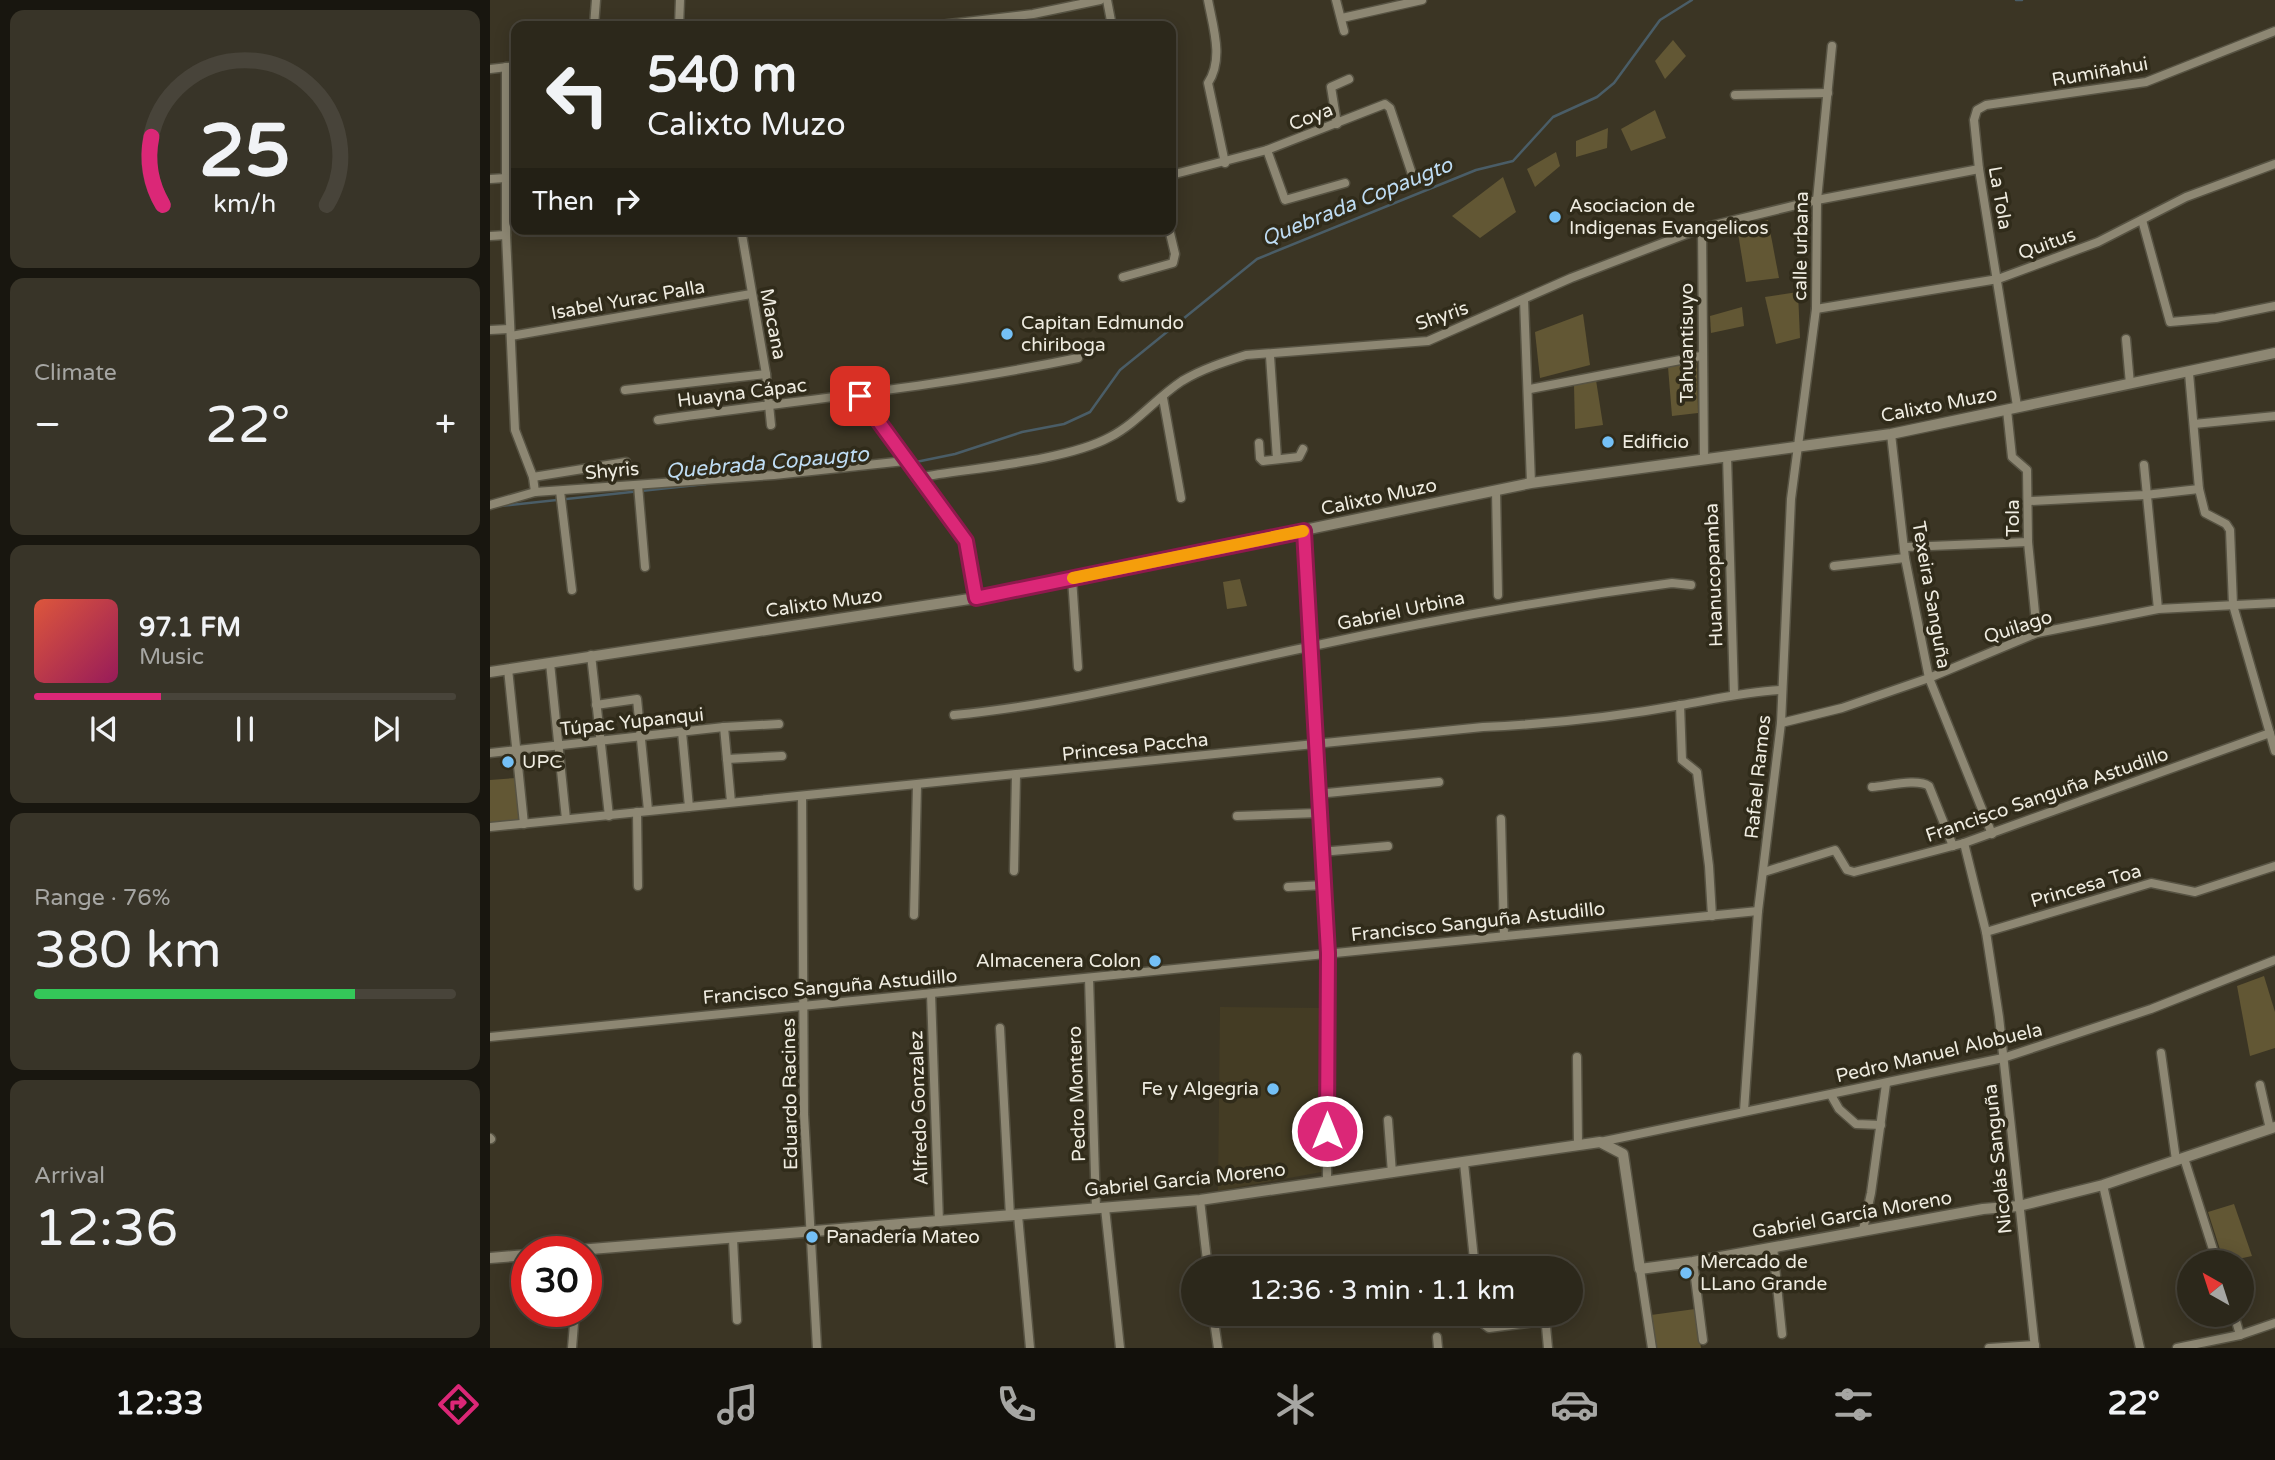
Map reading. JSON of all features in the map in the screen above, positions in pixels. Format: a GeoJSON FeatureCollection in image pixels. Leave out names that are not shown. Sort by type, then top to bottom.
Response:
{"type":"FeatureCollection","features":[{"type":"Feature","properties":{"kind":"street"},"geometry":{"type":"LineString","coordinates":[[594,21],[596,0]]}},
{"type":"Feature","properties":{"kind":"street"},"geometry":{"type":"LineString","coordinates":[[679,21],[680,0]]}},
{"type":"Feature","properties":{"kind":"street"},"geometry":{"type":"LineString","coordinates":[[975,21],[1018,16],[1099,0]]}},
{"type":"Feature","properties":{"kind":"street"},"geometry":{"type":"LineString","coordinates":[[1107,0],[1111,21]]}},
{"type":"Feature","properties":{"kind":"street"},"geometry":{"type":"LineString","coordinates":[[1208,0],[1217,56],[1215,73],[1208,83],[1225,163]]}},
{"type":"Feature","properties":{"kind":"street"},"geometry":{"type":"LineString","coordinates":[[1336,0],[1343,31]]}},
{"type":"Feature","properties":{"kind":"street"},"geometry":{"type":"LineString","coordinates":[[1342,18],[1422,0]]}},
{"type":"Feature","properties":{"kind":"street"},"geometry":{"type":"LineString","coordinates":[[1018,16],[1018,21]]}},
{"type":"Feature","properties":{"kind":"street","name":"Rumiñahui"},"geometry":{"type":"LineString","coordinates":[[1974,120],[1978,110],[1986,105],[2146,82],[2275,31]]}},
{"type":"Feature","properties":{"kind":"street","name":"calle urbana"},"geometry":{"type":"LineString","coordinates":[[1798,446],[1816,309],[1817,200],[1832,46]]}},
{"type":"Feature","properties":{"kind":"street"},"geometry":{"type":"LineString","coordinates":[[490,69],[511,66]]}},
{"type":"Feature","properties":{"kind":"street"},"geometry":{"type":"LineString","coordinates":[[506,67],[506,235],[514,430],[533,477],[535,492]]}},
{"type":"Feature","properties":{"kind":"street"},"geometry":{"type":"LineString","coordinates":[[1337,124],[1331,87],[1349,79]]}},
{"type":"Feature","properties":{"kind":"street"},"geometry":{"type":"LineString","coordinates":[[1735,95],[1828,93]]}},
{"type":"Feature","properties":{"kind":"street","name":"Coya"},"geometry":{"type":"LineString","coordinates":[[1176,174],[1267,150],[1388,105],[1413,177]]}},
{"type":"Feature","properties":{"kind":"street","name":"La Tola"},"geometry":{"type":"LineString","coordinates":[[1974,120],[1979,169],[1998,279],[2012,408]]}},
{"type":"Feature","properties":{"kind":"street"},"geometry":{"type":"LineString","coordinates":[[1267,150],[1285,200],[1345,183]]}},
{"type":"Feature","properties":{"kind":"street","name":"Quitus"},"geometry":{"type":"LineString","coordinates":[[1816,309],[1998,279],[2098,242],[2186,197],[2275,163]]}},
{"type":"Feature","properties":{"kind":"street","name":"Shyris"},"geometry":{"type":"LineString","coordinates":[[921,477],[1063,453],[1098,443],[1124,428],[1180,383],[1219,363],[1246,355],[1270,356],[1428,341],[1571,278],[1702,228],[1817,200],[1979,169]]}},
{"type":"Feature","properties":{"kind":"street"},"geometry":{"type":"LineString","coordinates":[[490,179],[506,178]]}},
{"type":"Feature","properties":{"kind":"street"},"geometry":{"type":"LineString","coordinates":[[2142,220],[2170,322],[2216,318],[2275,306]]}},
{"type":"Feature","properties":{"kind":"street","name":"Tahuantisuyo"},"geometry":{"type":"LineString","coordinates":[[1702,228],[1701,356],[1704,458]]}},
{"type":"Feature","properties":{"kind":"street"},"geometry":{"type":"LineString","coordinates":[[490,236],[506,235]]}},
{"type":"Feature","properties":{"kind":"street","name":"Macana"},"geometry":{"type":"LineString","coordinates":[[742,235],[766,374],[771,425]]}},
{"type":"Feature","properties":{"kind":"street"},"geometry":{"type":"LineString","coordinates":[[1123,276],[1173,263],[1175,254],[1170,235]]}},
{"type":"Feature","properties":{"kind":"street","name":"Isabel Yurac Palla"},"geometry":{"type":"LineString","coordinates":[[490,330],[510,333],[751,294]]}},
{"type":"Feature","properties":{"kind":"street"},"geometry":{"type":"LineString","coordinates":[[1524,300],[1530,389],[1531,483]]}},
{"type":"Feature","properties":{"kind":"street"},"geometry":{"type":"LineString","coordinates":[[2126,339],[2130,384]]}},
{"type":"Feature","properties":{"kind":"street","name":"Calixto Muzo"},"geometry":{"type":"LineString","coordinates":[[490,672],[976,598],[1531,483],[1892,434],[2275,353]]}},
{"type":"Feature","properties":{"kind":"street"},"geometry":{"type":"LineString","coordinates":[[1270,356],[1277,459]]}},
{"type":"Feature","properties":{"kind":"street"},"geometry":{"type":"LineString","coordinates":[[1530,389],[1701,356]]}},
{"type":"Feature","properties":{"kind":"street","name":"Huayna Cápac"},"geometry":{"type":"LineString","coordinates":[[658,420],[769,404],[860,396],[1000,374],[1078,358]]}},
{"type":"Feature","properties":{"kind":"street"},"geometry":{"type":"LineString","coordinates":[[2189,373],[2199,489],[2205,513],[2226,524],[2230,530],[2233,605],[2275,751]]}},
{"type":"Feature","properties":{"kind":"street"},"geometry":{"type":"LineString","coordinates":[[625,390],[766,374]]}},
{"type":"Feature","properties":{"kind":"street"},"geometry":{"type":"LineString","coordinates":[[860,396],[966,541],[976,598]]}},
{"type":"Feature","properties":{"kind":"street"},"geometry":{"type":"LineString","coordinates":[[1163,397],[1181,498]]}},
{"type":"Feature","properties":{"kind":"street","name":"Tola"},"geometry":{"type":"LineString","coordinates":[[2012,408],[2012,457],[2027,470],[2030,501],[2028,542],[2038,633]]}},
{"type":"Feature","properties":{"kind":"street"},"geometry":{"type":"LineString","coordinates":[[2194,424],[2275,416]]}},
{"type":"Feature","properties":{"kind":"street","name":"Texeira Sanguña"},"geometry":{"type":"LineString","coordinates":[[1892,434],[1905,558],[1929,678],[1992,834]]}},
{"type":"Feature","properties":{"kind":"street"},"geometry":{"type":"LineString","coordinates":[[1259,443],[1260,458],[1263,461],[1299,457],[1303,450]]}},
{"type":"Feature","properties":{"kind":"street","name":"Rafael Ramos"},"geometry":{"type":"LineString","coordinates":[[1744,1111],[1758,911],[1781,723],[1791,499],[1798,446]]}},
{"type":"Feature","properties":{"kind":"street","name":"Huanucopamba"},"geometry":{"type":"LineString","coordinates":[[1727,456],[1734,693]]}},
{"type":"Feature","properties":{"kind":"street","name":"Shyris"},"geometry":{"type":"LineString","coordinates":[[490,505],[535,492],[905,461]]}},
{"type":"Feature","properties":{"kind":"street"},"geometry":{"type":"LineString","coordinates":[[533,477],[626,462]]}},
{"type":"Feature","properties":{"kind":"street"},"geometry":{"type":"LineString","coordinates":[[2144,465],[2158,609]]}},
{"type":"Feature","properties":{"kind":"street"},"geometry":{"type":"LineString","coordinates":[[638,485],[645,567]]}},
{"type":"Feature","properties":{"kind":"street"},"geometry":{"type":"LineString","coordinates":[[2030,501],[2145,495],[2199,489]]}},
{"type":"Feature","properties":{"kind":"street"},"geometry":{"type":"LineString","coordinates":[[560,491],[572,590]]}},
{"type":"Feature","properties":{"kind":"street"},"geometry":{"type":"LineString","coordinates":[[1496,491],[1498,595]]}},
{"type":"Feature","properties":{"kind":"street"},"geometry":{"type":"LineString","coordinates":[[1304,531],[1314,744],[1328,953],[1327,1182]]}},
{"type":"Feature","properties":{"kind":"street"},"geometry":{"type":"LineString","coordinates":[[1906,548],[2028,542]]}},
{"type":"Feature","properties":{"kind":"street"},"geometry":{"type":"LineString","coordinates":[[1834,566],[1905,558]]}},
{"type":"Feature","properties":{"kind":"street"},"geometry":{"type":"LineString","coordinates":[[1072,578],[1078,667]]}},
{"type":"Feature","properties":{"kind":"street","name":"Gabriel Urbina"},"geometry":{"type":"LineString","coordinates":[[954,715],[1017,709],[1094,694],[1481,611],[1672,583],[1691,585]]}},
{"type":"Feature","properties":{"kind":"street","name":"Quilago"},"geometry":{"type":"LineString","coordinates":[[1781,723],[1842,708],[1929,678],[2038,633],[2158,609],[2275,603]]}},
{"type":"Feature","properties":{"kind":"street"},"geometry":{"type":"LineString","coordinates":[[591,655],[609,816]]}},
{"type":"Feature","properties":{"kind":"street"},"geometry":{"type":"LineString","coordinates":[[550,663],[566,819]]}},
{"type":"Feature","properties":{"kind":"street"},"geometry":{"type":"LineString","coordinates":[[508,669],[524,824]]}},
{"type":"Feature","properties":{"kind":"street","name":"Princesa Paccha"},"geometry":{"type":"LineString","coordinates":[[490,827],[1314,744],[1546,724],[1679,705],[1734,693],[1781,690]]}},
{"type":"Feature","properties":{"kind":"street"},"geometry":{"type":"LineString","coordinates":[[596,705],[637,699],[648,810]]}},
{"type":"Feature","properties":{"kind":"street"},"geometry":{"type":"LineString","coordinates":[[1679,705],[1682,760],[1698,772],[1712,916]]}},
{"type":"Feature","properties":{"kind":"street","name":"Túpac Yupanqui"},"geometry":{"type":"LineString","coordinates":[[490,753],[724,727],[779,724]]}},
{"type":"Feature","properties":{"kind":"street"},"geometry":{"type":"LineString","coordinates":[[724,727],[731,802]]}},
{"type":"Feature","properties":{"kind":"street"},"geometry":{"type":"LineString","coordinates":[[682,732],[689,807]]}},
{"type":"Feature","properties":{"kind":"street","name":"Francisco Sanguña Astudillo"},"geometry":{"type":"LineString","coordinates":[[1764,873],[1831,850],[1839,852],[1847,870],[1854,872],[1964,843],[2270,733]]}},
{"type":"Feature","properties":{"kind":"street"},"geometry":{"type":"LineString","coordinates":[[727,759],[782,756]]}},
{"type":"Feature","properties":{"kind":"street"},"geometry":{"type":"LineString","coordinates":[[1014,871],[1016,775]]}},
{"type":"Feature","properties":{"kind":"street"},"geometry":{"type":"LineString","coordinates":[[1872,787],[1922,781],[1929,786],[1953,846]]}},
{"type":"Feature","properties":{"kind":"street"},"geometry":{"type":"LineString","coordinates":[[1317,794],[1439,782]]}},
{"type":"Feature","properties":{"kind":"street"},"geometry":{"type":"LineString","coordinates":[[914,915],[916,785]]}},
{"type":"Feature","properties":{"kind":"street","name":"Eduardo Racines"},"geometry":{"type":"LineString","coordinates":[[802,797],[804,1114],[817,1348]]}},
{"type":"Feature","properties":{"kind":"street"},"geometry":{"type":"LineString","coordinates":[[637,812],[638,886]]}},
{"type":"Feature","properties":{"kind":"street"},"geometry":{"type":"LineString","coordinates":[[1237,816],[1318,813]]}},
{"type":"Feature","properties":{"kind":"street"},"geometry":{"type":"LineString","coordinates":[[1500,819],[1504,936]]}},
{"type":"Feature","properties":{"kind":"street","name":"Nicolás Sanguña"},"geometry":{"type":"LineString","coordinates":[[1964,843],[1986,932],[2035,1346]]}},
{"type":"Feature","properties":{"kind":"street"},"geometry":{"type":"LineString","coordinates":[[1321,852],[1388,846]]}},
{"type":"Feature","properties":{"kind":"street","name":"Princesa Toa"},"geometry":{"type":"LineString","coordinates":[[1986,932],[2151,883],[2195,892],[2275,866]]}},
{"type":"Feature","properties":{"kind":"street"},"geometry":{"type":"LineString","coordinates":[[1288,887],[1323,885]]}},
{"type":"Feature","properties":{"kind":"street","name":"Francisco Sanguña Astudillo"},"geometry":{"type":"LineString","coordinates":[[490,1037],[1758,911]]}},
{"type":"Feature","properties":{"kind":"street","name":"Pedro Manuel Alobuela"},"geometry":{"type":"LineString","coordinates":[[1600,1142],[2003,1058],[2115,1021],[2275,960]]}},
{"type":"Feature","properties":{"kind":"street","name":"Pedro Montero"},"geometry":{"type":"LineString","coordinates":[[1089,978],[1101,1208],[1120,1348]]}},
{"type":"Feature","properties":{"kind":"street","name":"Alfredo Gonzalez"},"geometry":{"type":"LineString","coordinates":[[931,993],[939,1222]]}},
{"type":"Feature","properties":{"kind":"street"},"geometry":{"type":"LineString","coordinates":[[1000,1028],[1014,1215],[1030,1348]]}},
{"type":"Feature","properties":{"kind":"street"},"geometry":{"type":"LineString","coordinates":[[2161,1053],[2180,1159],[2213,1250]]}},
{"type":"Feature","properties":{"kind":"street"},"geometry":{"type":"LineString","coordinates":[[1577,1057],[1578,1145]]}},
{"type":"Feature","properties":{"kind":"street"},"geometry":{"type":"LineString","coordinates":[[1863,1230],[1886,1084]]}},
{"type":"Feature","properties":{"kind":"street"},"geometry":{"type":"LineString","coordinates":[[2260,1085],[2272,1128]]}},
{"type":"Feature","properties":{"kind":"street"},"geometry":{"type":"LineString","coordinates":[[1831,1095],[1839,1109],[1856,1124],[1881,1125]]}},
{"type":"Feature","properties":{"kind":"street"},"geometry":{"type":"LineString","coordinates":[[1388,1120],[1392,1173]]}},
{"type":"Feature","properties":{"kind":"street","name":"Gabriel García Moreno"},"geometry":{"type":"LineString","coordinates":[[1640,1269],[1693,1262],[1983,1209],[2019,1206],[2103,1185],[2272,1128]]}},
{"type":"Feature","properties":{"kind":"street"},"geometry":{"type":"LineString","coordinates":[[1600,1142],[1623,1154],[1652,1348]]}},
{"type":"Feature","properties":{"kind":"street","name":"Gabriel García Moreno"},"geometry":{"type":"LineString","coordinates":[[602,1249],[1200,1200],[1600,1142]]}},
{"type":"Feature","properties":{"kind":"street"},"geometry":{"type":"LineString","coordinates":[[1464,1163],[1474,1256]]}},
{"type":"Feature","properties":{"kind":"street"},"geometry":{"type":"LineString","coordinates":[[2103,1185],[2140,1348]]}},
{"type":"Feature","properties":{"kind":"street"},"geometry":{"type":"LineString","coordinates":[[1200,1200],[1206,1256]]}},
{"type":"Feature","properties":{"kind":"street"},"geometry":{"type":"LineString","coordinates":[[733,1239],[737,1320]]}},
{"type":"Feature","properties":{"kind":"street"},"geometry":{"type":"LineString","coordinates":[[1773,1247],[1782,1334]]}},
{"type":"Feature","properties":{"kind":"street"},"geometry":{"type":"LineString","coordinates":[[490,1258],[511,1256]]}},
{"type":"Feature","properties":{"kind":"street"},"geometry":{"type":"LineString","coordinates":[[1693,1262],[1703,1340]]}},
{"type":"Feature","properties":{"kind":"street"},"geometry":{"type":"LineString","coordinates":[[2177,1348],[2240,1335],[2275,1323]]}},
{"type":"Feature","properties":{"kind":"street"},"geometry":{"type":"LineString","coordinates":[[1215,1326],[1218,1348]]}},
{"type":"Feature","properties":{"kind":"street"},"geometry":{"type":"LineString","coordinates":[[1546,1326],[1548,1348]]}},
{"type":"Feature","properties":{"kind":"street"},"geometry":{"type":"LineString","coordinates":[[572,1348],[574,1327]]}},
{"type":"Feature","properties":{"kind":"street"},"geometry":{"type":"LineString","coordinates":[[2238,1327],[2240,1335]]}},
{"type":"Feature","properties":{"kind":"street"},"geometry":{"type":"LineString","coordinates":[[1437,1338],[1438,1348]]}},
{"type":"Feature","properties":{"kind":"street"},"geometry":{"type":"LineString","coordinates":[[1989,1348],[2035,1346]]}},
{"type":"Feature","properties":{"kind":"shaded area"},"geometry":{"type":"Polygon","coordinates":[[[1673,40],[1686,56],[1665,79],[1655,61],[1673,40]]]}},
{"type":"Feature","properties":{"kind":"shaded area"},"geometry":{"type":"Polygon","coordinates":[[[1655,110],[1666,138],[1631,151],[1621,129],[1655,110]]]}},
{"type":"Feature","properties":{"kind":"shaded area"},"geometry":{"type":"Polygon","coordinates":[[[1608,128],[1607,148],[1576,157],[1576,141],[1608,128]]]}},
{"type":"Feature","properties":{"kind":"shaded area"},"geometry":{"type":"Polygon","coordinates":[[[1556,152],[1560,166],[1535,187],[1527,169],[1556,152]]]}},
{"type":"Feature","properties":{"kind":"shaded area"},"geometry":{"type":"Polygon","coordinates":[[[1503,177],[1516,212],[1480,238],[1452,216],[1503,177]]]}},
{"type":"Feature","properties":{"kind":"shaded area"},"geometry":{"type":"Polygon","coordinates":[[[1768,220],[1779,278],[1746,282],[1737,227],[1768,220]]]}},
{"type":"Feature","properties":{"kind":"shaded area"},"geometry":{"type":"Polygon","coordinates":[[[1798,292],[1800,338],[1776,344],[1765,297],[1798,292]]]}},
{"type":"Feature","properties":{"kind":"shaded area"},"geometry":{"type":"Polygon","coordinates":[[[1742,307],[1744,326],[1711,333],[1710,316],[1742,307]]]}},
{"type":"Feature","properties":{"kind":"shaded area"},"geometry":{"type":"Polygon","coordinates":[[[1583,314],[1590,365],[1540,378],[1535,332],[1583,314]]]}},
{"type":"Feature","properties":{"kind":"shaded area"},"geometry":{"type":"Polygon","coordinates":[[[1697,363],[1698,413],[1672,416],[1668,367],[1697,363]]]}},
{"type":"Feature","properties":{"kind":"shaded area"},"geometry":{"type":"Polygon","coordinates":[[[1596,380],[1603,425],[1575,429],[1574,385],[1596,380]]]}},
{"type":"Feature","properties":{"kind":"shaded area"},"geometry":{"type":"Polygon","coordinates":[[[1240,579],[1247,606],[1227,609],[1223,582],[1240,579]]]}},
{"type":"Feature","properties":{"kind":"shaded area"},"geometry":{"type":"Polygon","coordinates":[[[516,778],[520,821],[490,823],[490,780],[516,778]]]}},
{"type":"Feature","properties":{"kind":"shaded area"},"geometry":{"type":"Polygon","coordinates":[[[2264,976],[2275,1012],[2275,1048],[2250,1056],[2237,986],[2264,976]]]}},
{"type":"Feature","properties":{"kind":"shaded area","name":"Fe y Algegria"},"geometry":{"type":"Polygon","coordinates":[[[1220,1007],[1327,1008],[1327,1171],[1218,1191],[1220,1007]]]}},
{"type":"Feature","properties":{"kind":"shaded area"},"geometry":{"type":"Polygon","coordinates":[[[2234,1204],[2250,1250],[2220,1250],[2208,1212],[2234,1204]]]}},
{"type":"Feature","properties":{"kind":"shaded area"},"geometry":{"type":"Polygon","coordinates":[[[1695,1309],[1701,1348],[1656,1348],[1651,1315],[1695,1309]]]}},
{"type":"Feature","properties":{"kind":"waterway","name":"Quebrada Copaugto"},"geometry":{"type":"LineString","coordinates":[[911,463],[955,454],[1022,432],[1064,424],[1090,412],[1120,370],[1257,259],[1476,170],[1513,161],[1553,117],[1597,97],[1614,83],[1660,20],[1692,0]]}},
{"type":"Feature","properties":{"kind":"waterway","name":"Quebrada Copaugto"},"geometry":{"type":"LineString","coordinates":[[2016,0],[2022,0]]}},
{"type":"Feature","properties":{"kind":"waterway","name":"Quebrada Copaugto"},"geometry":{"type":"LineString","coordinates":[[817,474],[894,466]]}},
{"type":"Feature","properties":{"kind":"waterway","name":"Quebrada Copaugto"},"geometry":{"type":"LineString","coordinates":[[500,506],[706,484]]}},
{"type":"Feature","properties":{"kind":"slow traffic"},"geometry":{"type":"LineString","coordinates":[[1073,578],[1303,531]]}},
{"type":"Feature","properties":{"kind":"place","name":"Asociacion de Indigenas Evangelicos"},"geometry":{"type":"Point","coordinates":[1555,217]}},
{"type":"Feature","properties":{"kind":"place","name":"Capitan Edmundo chiriboga"},"geometry":{"type":"Point","coordinates":[1007,334]}},
{"type":"Feature","properties":{"kind":"place","name":"Edificio"},"geometry":{"type":"Point","coordinates":[1608,442]}},
{"type":"Feature","properties":{"kind":"place","name":"UPC"},"geometry":{"type":"Point","coordinates":[508,762]}},
{"type":"Feature","properties":{"kind":"place","name":"Almacenera Colon"},"geometry":{"type":"Point","coordinates":[1155,961]}},
{"type":"Feature","properties":{"kind":"place","name":"Fe y Algegria"},"geometry":{"type":"Point","coordinates":[1273,1089]}},
{"type":"Feature","properties":{"kind":"place","name":"Panadería Mateo"},"geometry":{"type":"Point","coordinates":[812,1237]}},
{"type":"Feature","properties":{"kind":"place","name":"Mercado de LLano Grande"},"geometry":{"type":"Point","coordinates":[1686,1273]}},
{"type":"Feature","properties":{"kind":"route"},"geometry":{"type":"LineString","coordinates":[[860,396],[966,541],[976,598],[1304,531],[1314,744],[1328,953],[1327,1131]]}}]}
